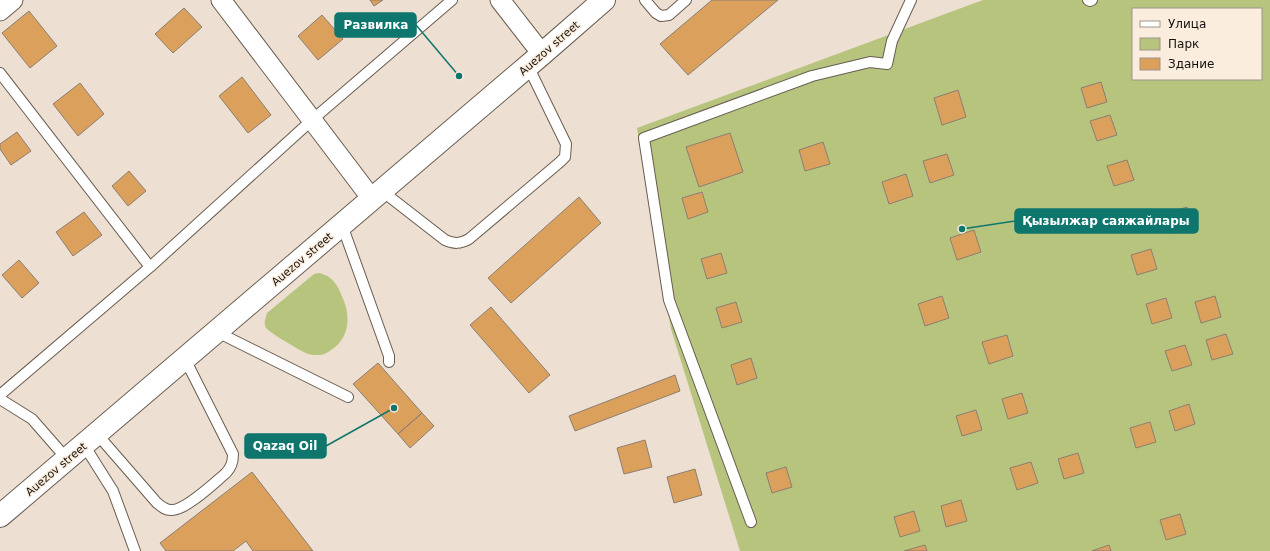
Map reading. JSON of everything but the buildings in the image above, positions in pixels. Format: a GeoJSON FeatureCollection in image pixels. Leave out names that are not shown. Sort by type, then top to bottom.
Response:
{"type":"FeatureCollection","features":[{"type":"Feature","properties":{"kind":"main road","name":"Auezov street"},"geometry":{"type":"LineString","coordinates":[[0,516],[604,0]]}},
{"type":"Feature","properties":{"kind":"street"},"geometry":{"type":"LineString","coordinates":[[0,11],[13,0]]}},
{"type":"Feature","properties":{"kind":"street"},"geometry":{"type":"LineString","coordinates":[[221,0],[312,120],[377,195]]}},
{"type":"Feature","properties":{"kind":"street"},"geometry":{"type":"LineString","coordinates":[[500,0],[535,60]]}},
{"type":"Feature","properties":{"kind":"lane"},"geometry":{"type":"LineString","coordinates":[[0,395],[150,267],[312,120],[452,0]]}},
{"type":"Feature","properties":{"kind":"lane"},"geometry":{"type":"LineString","coordinates":[[645,0],[656,13],[662,16],[669,15],[686,0]]}},
{"type":"Feature","properties":{"kind":"lane"},"geometry":{"type":"LineString","coordinates":[[751,522],[669,300],[644,138],[812,76],[870,62],[887,64],[892,42],[910,0]]}},
{"type":"Feature","properties":{"kind":"lane"},"geometry":{"type":"LineString","coordinates":[[1088,0],[1092,0]]}},
{"type":"Feature","properties":{"kind":"lane"},"geometry":{"type":"LineString","coordinates":[[377,195],[445,240],[458,244],[469,239],[560,162],[565,157],[566,144],[535,60]]}},
{"type":"Feature","properties":{"kind":"lane"},"geometry":{"type":"LineString","coordinates":[[0,73],[150,267]]}},
{"type":"Feature","properties":{"kind":"lane"},"geometry":{"type":"LineString","coordinates":[[342,225],[389,356],[389,362]]}},
{"type":"Feature","properties":{"kind":"lane"},"geometry":{"type":"LineString","coordinates":[[217,332],[348,397]]}},
{"type":"Feature","properties":{"kind":"lane"},"geometry":{"type":"LineString","coordinates":[[91,439],[164,509],[179,509],[187,505],[226,473],[231,468],[233,454],[185,359]]}},
{"type":"Feature","properties":{"kind":"lane"},"geometry":{"type":"LineString","coordinates":[[0,398],[32,419],[67,459]]}},
{"type":"Feature","properties":{"kind":"lane"},"geometry":{"type":"LineString","coordinates":[[91,439],[113,491],[135,551]]}},
{"type":"Feature","properties":{"kind":"green space"},"geometry":{"type":"Polygon","coordinates":[[[983,0],[1270,0],[1270,551],[740,551],[671,329],[637,128],[983,0]]]}},
{"type":"Feature","properties":{"kind":"green space"},"geometry":{"type":"Polygon","coordinates":[[[319,273],[329,277],[338,287],[346,308],[347,322],[344,335],[337,346],[329,352],[320,355],[312,355],[273,334],[266,328],[265,322],[267,313],[314,274],[319,273]]]}},
{"type":"Feature","properties":{"kind":"place","name":"Развилка"},"geometry":{"type":"Point","coordinates":[459,76]}},
{"type":"Feature","properties":{"kind":"place","name":"Қызылжар саяжайлары"},"geometry":{"type":"Point","coordinates":[962,229]}},
{"type":"Feature","properties":{"kind":"place","name":"Qazaq Oil"},"geometry":{"type":"Point","coordinates":[394,408]}}]}
